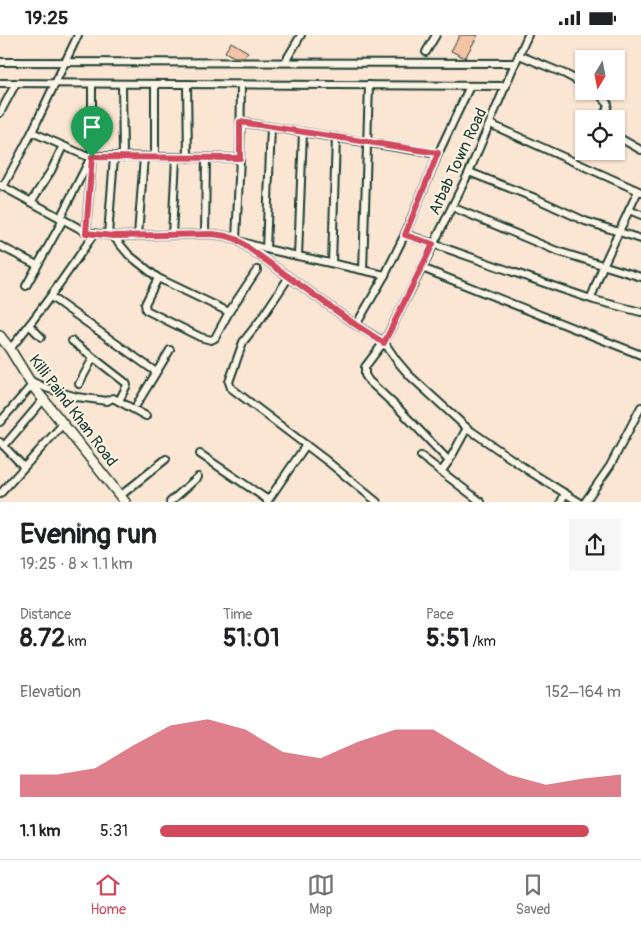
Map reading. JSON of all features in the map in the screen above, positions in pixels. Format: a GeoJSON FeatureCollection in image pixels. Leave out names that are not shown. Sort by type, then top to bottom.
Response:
{"type":"FeatureCollection","features":[{"type":"Feature","properties":{"kind":"street"},"geometry":{"type":"LineString","coordinates":[[78,35],[32,132],[1,186],[86,233],[110,235],[213,234],[226,236],[266,249],[385,275]]}},
{"type":"Feature","properties":{"kind":"street"},"geometry":{"type":"LineString","coordinates":[[285,62],[301,35]]}},
{"type":"Feature","properties":{"kind":"street"},"geometry":{"type":"LineString","coordinates":[[426,52],[436,35]]}},
{"type":"Feature","properties":{"kind":"street","name":"Arbab Town Road"},"geometry":{"type":"LineString","coordinates":[[449,461],[369,381],[365,367],[384,343],[452,207],[528,35]]}},
{"type":"Feature","properties":{"kind":"street"},"geometry":{"type":"LineString","coordinates":[[519,55],[575,79]]}},
{"type":"Feature","properties":{"kind":"street"},"geometry":{"type":"LineString","coordinates":[[0,62],[515,63]]}},
{"type":"Feature","properties":{"kind":"street"},"geometry":{"type":"LineString","coordinates":[[0,83],[506,86]]}},
{"type":"Feature","properties":{"kind":"street"},"geometry":{"type":"LineString","coordinates":[[0,113],[16,83]]}},
{"type":"Feature","properties":{"kind":"street"},"geometry":{"type":"LineString","coordinates":[[86,233],[92,157],[92,84]]}},
{"type":"Feature","properties":{"kind":"street"},"geometry":{"type":"LineString","coordinates":[[122,84],[123,157]]}},
{"type":"Feature","properties":{"kind":"street"},"geometry":{"type":"LineString","coordinates":[[155,84],[155,157]]}},
{"type":"Feature","properties":{"kind":"street"},"geometry":{"type":"LineString","coordinates":[[187,84],[188,158]]}},
{"type":"Feature","properties":{"kind":"street"},"geometry":{"type":"LineString","coordinates":[[237,240],[241,85]]}},
{"type":"Feature","properties":{"kind":"street"},"geometry":{"type":"LineString","coordinates":[[363,270],[369,85]]}},
{"type":"Feature","properties":{"kind":"street"},"geometry":{"type":"LineString","coordinates":[[356,325],[385,275],[405,235],[438,153],[470,86]]}},
{"type":"Feature","properties":{"kind":"street"},"geometry":{"type":"LineString","coordinates":[[240,122],[438,153]]}},
{"type":"Feature","properties":{"kind":"street"},"geometry":{"type":"LineString","coordinates":[[490,124],[640,191],[603,265],[591,299]]}},
{"type":"Feature","properties":{"kind":"street"},"geometry":{"type":"LineString","coordinates":[[266,249],[271,127]]}},
{"type":"Feature","properties":{"kind":"street"},"geometry":{"type":"LineString","coordinates":[[32,132],[86,157],[240,158]]}},
{"type":"Feature","properties":{"kind":"street"},"geometry":{"type":"LineString","coordinates":[[298,256],[303,132]]}},
{"type":"Feature","properties":{"kind":"street"},"geometry":{"type":"LineString","coordinates":[[332,263],[336,137]]}},
{"type":"Feature","properties":{"kind":"street"},"geometry":{"type":"LineString","coordinates":[[625,141],[641,151]]}},
{"type":"Feature","properties":{"kind":"street"},"geometry":{"type":"LineString","coordinates":[[31,202],[63,146]]}},
{"type":"Feature","properties":{"kind":"street"},"geometry":{"type":"LineString","coordinates":[[26,286],[92,157]]}},
{"type":"Feature","properties":{"kind":"street"},"geometry":{"type":"LineString","coordinates":[[114,157],[110,235],[129,255],[158,277],[229,312]]}},
{"type":"Feature","properties":{"kind":"street"},"geometry":{"type":"LineString","coordinates":[[138,235],[144,157]]}},
{"type":"Feature","properties":{"kind":"street"},"geometry":{"type":"LineString","coordinates":[[172,235],[176,158]]}},
{"type":"Feature","properties":{"kind":"street"},"geometry":{"type":"LineString","coordinates":[[205,234],[206,158]]}},
{"type":"Feature","properties":{"kind":"street"},"geometry":{"type":"LineString","coordinates":[[469,171],[585,221],[641,239]]}},
{"type":"Feature","properties":{"kind":"street"},"geometry":{"type":"LineString","coordinates":[[452,207],[557,251],[641,277]]}},
{"type":"Feature","properties":{"kind":"street"},"geometry":{"type":"LineString","coordinates":[[629,210],[641,215]]}},
{"type":"Feature","properties":{"kind":"street"},"geometry":{"type":"LineString","coordinates":[[10,349],[51,297],[94,234]]}},
{"type":"Feature","properties":{"kind":"street"},"geometry":{"type":"LineString","coordinates":[[405,235],[591,299],[641,311]]}},
{"type":"Feature","properties":{"kind":"street"},"geometry":{"type":"LineString","coordinates":[[237,240],[384,343],[409,375],[467,428],[529,471],[579,501]]}},
{"type":"Feature","properties":{"kind":"street"},"geometry":{"type":"LineString","coordinates":[[0,246],[37,265]]}},
{"type":"Feature","properties":{"kind":"street"},"geometry":{"type":"LineString","coordinates":[[422,268],[641,355]]}},
{"type":"Feature","properties":{"kind":"street"},"geometry":{"type":"LineString","coordinates":[[158,277],[145,304],[146,310],[192,333],[211,340],[215,338],[229,312],[257,270]]}},
{"type":"Feature","properties":{"kind":"street"},"geometry":{"type":"LineString","coordinates":[[288,277],[261,319],[243,342],[229,382],[231,388],[306,445],[368,498],[377,501]]}},
{"type":"Feature","properties":{"kind":"street"},"geometry":{"type":"LineString","coordinates":[[51,297],[156,373]]}},
{"type":"Feature","properties":{"kind":"street"},"geometry":{"type":"LineString","coordinates":[[29,325],[41,337]]}},
{"type":"Feature","properties":{"kind":"street","name":"Killi Paind Khan Road"},"geometry":{"type":"LineString","coordinates":[[1,338],[10,349],[30,383],[122,499]]}},
{"type":"Feature","properties":{"kind":"street"},"geometry":{"type":"LineString","coordinates":[[72,341],[127,384],[119,401]]}},
{"type":"Feature","properties":{"kind":"street"},"geometry":{"type":"LineString","coordinates":[[138,404],[170,350]]}},
{"type":"Feature","properties":{"kind":"street"},"geometry":{"type":"LineString","coordinates":[[79,383],[93,357]]}},
{"type":"Feature","properties":{"kind":"street"},"geometry":{"type":"LineString","coordinates":[[0,422],[30,383],[77,397],[107,401],[114,398],[146,416]]}},
{"type":"Feature","properties":{"kind":"street"},"geometry":{"type":"LineString","coordinates":[[24,467],[2,444],[43,400]]}},
{"type":"Feature","properties":{"kind":"street"},"geometry":{"type":"LineString","coordinates":[[585,501],[610,466],[641,407]]}},
{"type":"Feature","properties":{"kind":"street"},"geometry":{"type":"LineString","coordinates":[[0,494],[63,424]]}},
{"type":"Feature","properties":{"kind":"street"},"geometry":{"type":"LineString","coordinates":[[441,472],[467,428]]}},
{"type":"Feature","properties":{"kind":"street"},"geometry":{"type":"LineString","coordinates":[[200,455],[268,501],[306,445]]}},
{"type":"Feature","properties":{"kind":"street"},"geometry":{"type":"LineString","coordinates":[[421,456],[481,501]]}},
{"type":"Feature","properties":{"kind":"street"},"geometry":{"type":"LineString","coordinates":[[122,499],[166,459]]}},
{"type":"Feature","properties":{"kind":"street"},"geometry":{"type":"LineString","coordinates":[[170,501],[198,477]]}},
{"type":"Feature","properties":{"kind":"street"},"geometry":{"type":"LineString","coordinates":[[562,501],[565,493]]}},
{"type":"Feature","properties":{"kind":"building"},"geometry":{"type":"Polygon","coordinates":[[[460,35],[478,35],[465,58],[451,51],[460,35]]]}},
{"type":"Feature","properties":{"kind":"building"},"geometry":{"type":"Polygon","coordinates":[[[231,42],[248,52],[244,57],[234,57],[225,52],[231,42]]]}},
{"type":"Feature","properties":{"kind":"route"},"geometry":{"type":"LineString","coordinates":[[240,122],[438,153],[405,235],[433,244],[384,343],[236,239],[213,234],[113,236],[86,233],[92,157],[240,158],[240,122]]}}]}
